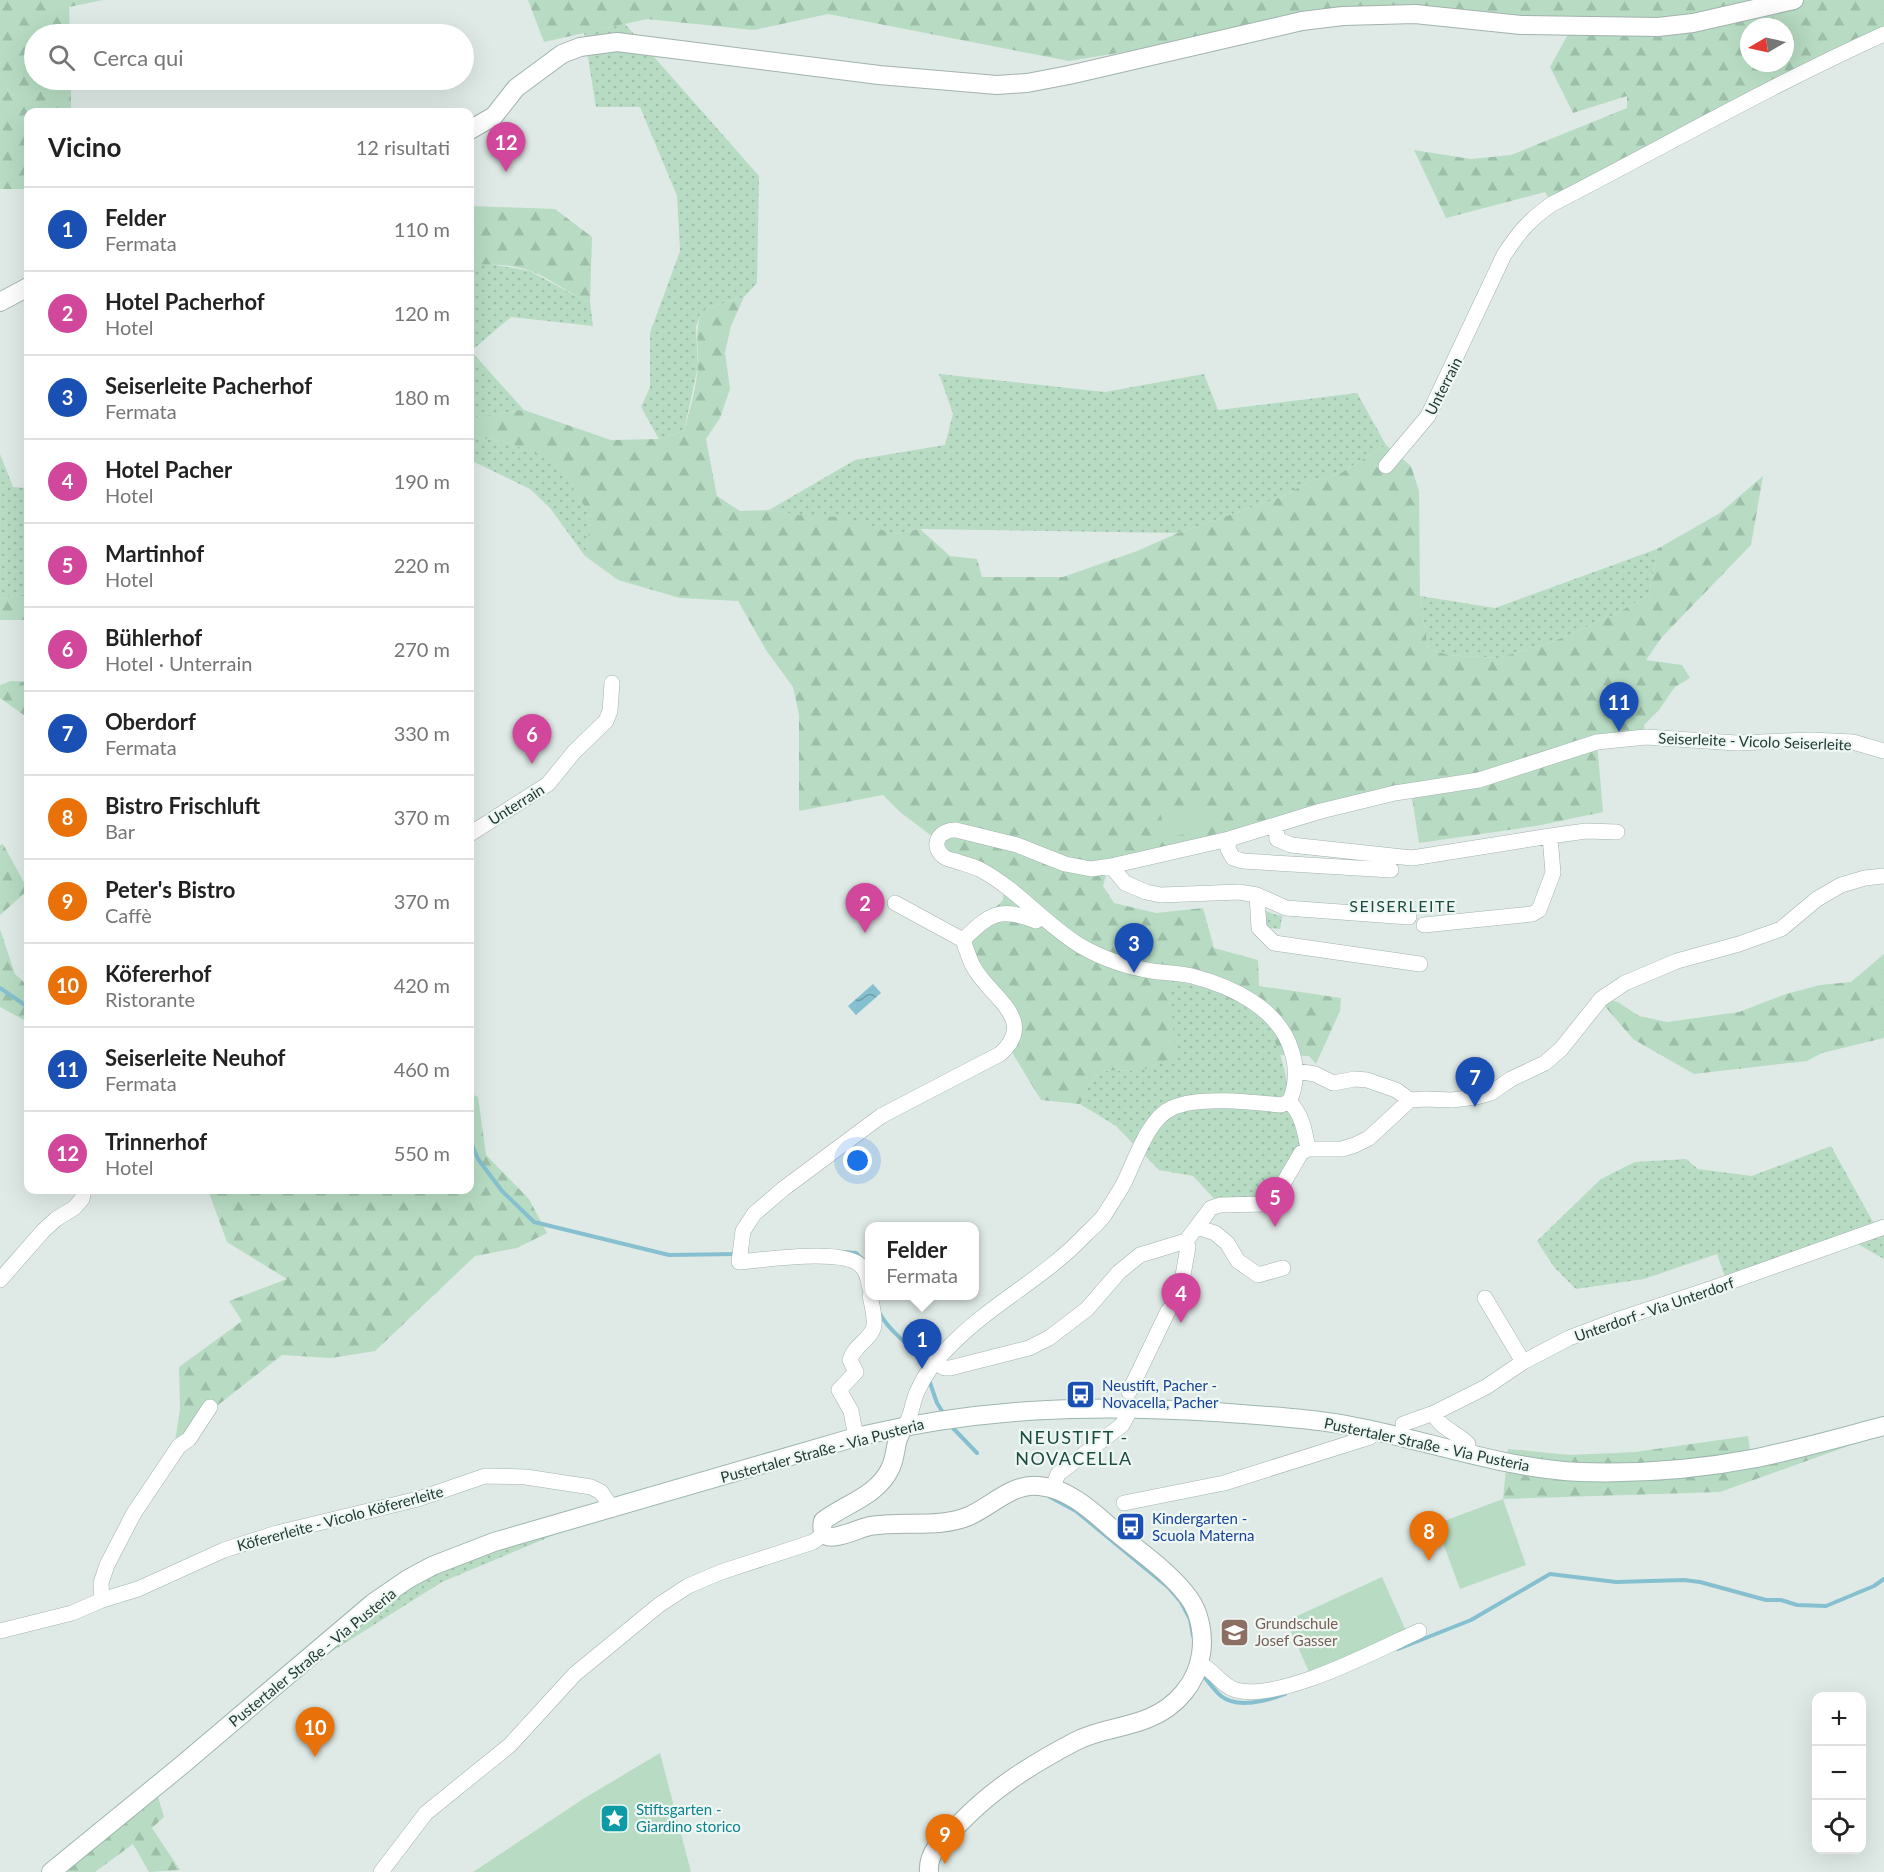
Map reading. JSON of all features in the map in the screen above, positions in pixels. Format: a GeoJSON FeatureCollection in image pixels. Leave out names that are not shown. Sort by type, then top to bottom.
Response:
{"type":"FeatureCollection","features":[{"type":"Feature","properties":{"kind":"street"},"geometry":{"type":"LineString","coordinates":[[474,128],[494,116],[516,88],[562,54],[580,47],[617,42],[879,75],[997,85],[1027,83],[1069,75],[1302,21],[1343,15],[1403,14],[1521,25],[1658,27],[1694,23],[1794,0]]}},
{"type":"Feature","properties":{"kind":"street","name":"Unterrain"},"geometry":{"type":"LineString","coordinates":[[1386,466],[1428,416],[1504,255],[1518,233],[1534,217],[1552,204],[1816,65],[1884,34]]}},
{"type":"Feature","properties":{"kind":"street"},"geometry":{"type":"LineString","coordinates":[[0,302],[24,289]]}},
{"type":"Feature","properties":{"kind":"street","name":"Unterrain"},"geometry":{"type":"LineString","coordinates":[[474,831],[548,784],[574,752],[606,721],[610,711],[612,683]]}},
{"type":"Feature","properties":{"kind":"street","name":"Seiserleite - Vicolo Seiserleite"},"geometry":{"type":"LineString","coordinates":[[1041,917],[1004,883],[979,868],[943,856],[938,849],[937,840],[942,833],[956,830],[1017,845],[1065,864],[1091,868],[1111,866],[1228,839],[1321,811],[1395,793],[1479,780],[1597,741],[1624,738],[1677,738],[1737,743],[1811,740],[1853,742],[1884,751]]}},
{"type":"Feature","properties":{"kind":"street"},"geometry":{"type":"LineString","coordinates":[[1276,826],[1277,839],[1291,845],[1412,858],[1586,831],[1617,832]]}},
{"type":"Feature","properties":{"kind":"street"},"geometry":{"type":"LineString","coordinates":[[1424,925],[1532,914],[1539,910],[1553,873],[1550,836]]}},
{"type":"Feature","properties":{"kind":"street"},"geometry":{"type":"LineString","coordinates":[[1228,839],[1228,849],[1233,858],[1243,861],[1391,870]]}},
{"type":"Feature","properties":{"kind":"street"},"geometry":{"type":"LineString","coordinates":[[1111,866],[1125,883],[1146,892],[1161,895],[1239,892],[1257,895],[1286,908],[1409,916]]}},
{"type":"Feature","properties":{"kind":"street"},"geometry":{"type":"LineString","coordinates":[[935,1363],[950,1368],[1029,1348],[1049,1338],[1087,1310],[1119,1272],[1140,1255],[1185,1241],[1211,1208],[1220,1205],[1266,1204],[1273,1201],[1301,1153],[1308,1149],[1342,1149],[1355,1145],[1369,1138],[1410,1101],[1464,1099],[1491,1093],[1511,1079],[1545,1063],[1561,1049],[1601,999],[1625,983],[1677,961],[1739,944],[1781,928],[1841,885],[1865,878],[1884,876]]}},
{"type":"Feature","properties":{"kind":"street"},"geometry":{"type":"LineString","coordinates":[[1257,895],[1259,928],[1274,943],[1420,964]]}},
{"type":"Feature","properties":{"kind":"street"},"geometry":{"type":"LineString","coordinates":[[865,1272],[862,1266],[852,1260],[839,1256],[781,1258],[739,1255],[743,1231],[754,1214],[881,1116],[1000,1054],[1016,1033],[1015,1020],[973,967],[963,940],[895,903]]}},
{"type":"Feature","properties":{"kind":"street"},"geometry":{"type":"LineString","coordinates":[[929,1872],[930,1856],[937,1846],[1006,1782],[1043,1758],[1084,1737],[1147,1719],[1160,1713],[1180,1698],[1200,1664],[1202,1645],[1199,1621],[1190,1600],[1177,1583],[1090,1508],[1052,1489],[1038,1486],[1013,1490],[967,1516],[949,1521],[876,1525],[856,1529],[837,1538],[824,1534],[823,1521],[882,1482],[891,1469],[897,1436],[912,1415],[917,1392],[948,1347],[975,1323],[1071,1251],[1103,1217],[1160,1116],[1172,1108],[1187,1104],[1227,1101],[1281,1104],[1289,1102],[1293,1094],[1296,1071],[1288,1037],[1276,1022],[1245,997],[1218,984],[1191,976],[1134,967],[1110,960],[1079,945],[1041,917],[1036,921],[1016,913],[999,913],[982,922],[963,940]]}},
{"type":"Feature","properties":{"kind":"street"},"geometry":{"type":"LineString","coordinates":[[1296,1071],[1315,1074],[1333,1083],[1355,1079],[1367,1080],[1396,1090],[1410,1101]]}},
{"type":"Feature","properties":{"kind":"street"},"geometry":{"type":"LineString","coordinates":[[1289,1102],[1303,1124],[1308,1149]]}},
{"type":"Feature","properties":{"kind":"street"},"geometry":{"type":"LineString","coordinates":[[0,1280],[43,1231],[56,1219],[74,1208],[83,1194]]}},
{"type":"Feature","properties":{"kind":"street"},"geometry":{"type":"LineString","coordinates":[[1197,1227],[1215,1233],[1227,1243],[1238,1261],[1258,1275],[1283,1268]]}},
{"type":"Feature","properties":{"kind":"street","name":"Unterdorf - Via Unterdorf"},"geometry":{"type":"LineString","coordinates":[[1403,1424],[1434,1413],[1486,1387],[1523,1362],[1569,1338],[1884,1227]]}},
{"type":"Feature","properties":{"kind":"street"},"geometry":{"type":"LineString","coordinates":[[1129,1392],[1168,1311],[1179,1298],[1188,1247],[1185,1241]]}},
{"type":"Feature","properties":{"kind":"street"},"geometry":{"type":"LineString","coordinates":[[1485,1298],[1523,1362]]}},
{"type":"Feature","properties":{"kind":"street"},"geometry":{"type":"LineString","coordinates":[[856,1437],[851,1411],[840,1390],[856,1372],[850,1360],[852,1352],[873,1332],[871,1300]]}},
{"type":"Feature","properties":{"kind":"street"},"geometry":{"type":"LineString","coordinates":[[102,1600],[101,1583],[106,1565],[134,1513],[179,1446],[189,1439],[210,1407]]}},
{"type":"Feature","properties":{"kind":"street","name":"Pustertaler Straße - Via Pusteria"},"geometry":{"type":"LineString","coordinates":[[51,1872],[182,1765],[373,1603],[432,1566],[494,1542],[856,1437],[946,1418],[1041,1409],[1141,1407],[1335,1423],[1506,1462],[1578,1472],[1643,1471],[1757,1458],[1884,1426]]}},
{"type":"Feature","properties":{"kind":"street"},"geometry":{"type":"LineString","coordinates":[[1434,1413],[1443,1426],[1468,1444],[1467,1454]]}},
{"type":"Feature","properties":{"kind":"street"},"geometry":{"type":"LineString","coordinates":[[1052,1489],[1058,1474],[1122,1425],[1127,1416]]}},
{"type":"Feature","properties":{"kind":"street"},"geometry":{"type":"LineString","coordinates":[[1109,1526],[1124,1498],[1224,1484],[1370,1437]]}},
{"type":"Feature","properties":{"kind":"street","name":"Köfererleite - Vicolo Köfererleite"},"geometry":{"type":"LineString","coordinates":[[0,1631],[72,1613],[102,1600],[138,1589],[224,1550],[277,1533],[417,1499],[485,1476],[526,1477],[591,1487],[601,1492],[612,1508]]}},
{"type":"Feature","properties":{"kind":"street"},"geometry":{"type":"LineString","coordinates":[[381,1872],[426,1813],[510,1745],[575,1674],[658,1605],[688,1586],[721,1572],[813,1542],[824,1534]]}},
{"type":"Feature","properties":{"kind":"street"},"geometry":{"type":"LineString","coordinates":[[1200,1664],[1208,1667],[1228,1687],[1238,1691],[1261,1691],[1305,1681],[1419,1632]]}},
{"type":"Feature","properties":{"kind":"green space"},"geometry":{"type":"Polygon","coordinates":[[[0,0],[103,0],[69,7],[70,24],[24,24],[24,90],[71,90],[71,108],[24,108],[24,189],[0,189],[0,0]]]}},
{"type":"Feature","properties":{"kind":"green space"},"geometry":{"type":"Polygon","coordinates":[[[528,0],[1884,0],[1884,33],[1552,204],[1545,192],[1446,218],[1414,150],[1471,159],[1511,155],[1627,108],[1627,96],[1573,113],[1550,67],[1572,27],[1343,16],[1069,61],[828,14],[754,30],[647,19],[544,42],[528,0]]]}},
{"type":"Feature","properties":{"kind":"green space"},"geometry":{"type":"Polygon","coordinates":[[[625,24],[759,176],[757,283],[744,297],[702,310],[696,327],[698,366],[684,431],[659,439],[641,407],[650,387],[650,333],[680,251],[677,196],[640,107],[596,107],[584,33],[625,24]]]}},
{"type":"Feature","properties":{"kind":"green space"},"geometry":{"type":"Polygon","coordinates":[[[474,206],[555,209],[592,237],[590,302],[531,271],[517,267],[474,265],[474,206]]]}},
{"type":"Feature","properties":{"kind":"green space"},"geometry":{"type":"Polygon","coordinates":[[[485,263],[530,271],[590,302],[593,326],[511,317],[474,348],[474,264],[485,263]]]}},
{"type":"Feature","properties":{"kind":"green space"},"geometry":{"type":"Polygon","coordinates":[[[744,297],[731,326],[725,352],[730,389],[720,418],[706,439],[717,496],[740,511],[769,510],[799,515],[840,517],[895,534],[920,529],[950,556],[977,559],[982,577],[1063,577],[1281,497],[1311,481],[1341,473],[1386,445],[1411,466],[1419,491],[1420,596],[1428,649],[1449,655],[1498,658],[1552,642],[1610,617],[1649,595],[1657,549],[1720,513],[1763,476],[1751,545],[1662,637],[1646,660],[1682,665],[1690,678],[1675,687],[1659,710],[1644,725],[1646,737],[1597,742],[1603,812],[1536,826],[1419,843],[1411,791],[1110,861],[1103,886],[1114,903],[1156,913],[1203,908],[1214,948],[1258,960],[1259,986],[1341,998],[1340,1011],[1316,1064],[1309,1056],[1280,1055],[1270,1028],[1239,1004],[1215,991],[1190,983],[1170,980],[1175,1057],[1143,1070],[1096,1071],[1080,1104],[1041,1100],[1008,1046],[1016,1033],[963,940],[1003,900],[1004,883],[950,859],[937,840],[900,812],[883,795],[799,811],[799,715],[793,687],[766,650],[738,601],[680,598],[618,580],[585,556],[591,517],[559,465],[510,443],[474,437],[474,416],[524,410],[611,440],[659,439],[684,431],[697,374],[697,332],[702,310],[744,297]]]}},
{"type":"Feature","properties":{"kind":"green space"},"geometry":{"type":"Polygon","coordinates":[[[474,354],[524,410],[474,416],[474,354]]]}},
{"type":"Feature","properties":{"kind":"green space"},"geometry":{"type":"Polygon","coordinates":[[[939,374],[1105,392],[1204,374],[1218,410],[1357,393],[1386,445],[1341,473],[1311,481],[1281,497],[1178,533],[920,529],[895,534],[769,510],[855,460],[945,445],[953,414],[939,374]]]}},
{"type":"Feature","properties":{"kind":"green space"},"geometry":{"type":"Polygon","coordinates":[[[474,437],[510,443],[559,464],[591,517],[585,556],[550,508],[530,489],[474,462],[474,437]]]}},
{"type":"Feature","properties":{"kind":"green space"},"geometry":{"type":"Polygon","coordinates":[[[0,454],[13,487],[24,488],[24,595],[0,598],[0,454]]]}},
{"type":"Feature","properties":{"kind":"green space"},"geometry":{"type":"Polygon","coordinates":[[[1657,549],[1649,595],[1610,617],[1552,642],[1498,658],[1449,655],[1428,649],[1420,596],[1495,608],[1657,549]]]}},
{"type":"Feature","properties":{"kind":"green space"},"geometry":{"type":"Polygon","coordinates":[[[24,595],[24,620],[0,620],[0,598],[24,595]]]}},
{"type":"Feature","properties":{"kind":"green space"},"geometry":{"type":"Polygon","coordinates":[[[11,681],[24,682],[24,715],[0,698],[0,685],[11,681]]]}},
{"type":"Feature","properties":{"kind":"green space"},"geometry":{"type":"Polygon","coordinates":[[[1201,802],[1207,829],[1166,838],[1160,811],[1201,802]]]}},
{"type":"Feature","properties":{"kind":"green space"},"geometry":{"type":"Polygon","coordinates":[[[3,844],[24,883],[24,894],[0,915],[0,845],[3,844]]]}},
{"type":"Feature","properties":{"kind":"green space"},"geometry":{"type":"Polygon","coordinates":[[[1260,908],[1282,916],[1280,929],[1270,928],[1270,932],[1263,926],[1260,908]]]}},
{"type":"Feature","properties":{"kind":"green space"},"geometry":{"type":"Polygon","coordinates":[[[0,929],[15,974],[24,982],[24,1020],[0,1007],[0,929]]]}},
{"type":"Feature","properties":{"kind":"green space"},"geometry":{"type":"Polygon","coordinates":[[[1884,954],[1884,1038],[1822,1053],[1807,1061],[1694,1074],[1633,1039],[1597,997],[1618,1002],[1639,1016],[1667,1022],[1739,1012],[1786,994],[1820,985],[1851,982],[1884,954]]]}},
{"type":"Feature","properties":{"kind":"green space"},"geometry":{"type":"Polygon","coordinates":[[[1170,980],[1210,990],[1236,1001],[1259,1017],[1269,1027],[1274,1037],[1288,1087],[1301,1153],[1273,1201],[1220,1205],[1193,1176],[1159,1170],[1116,1126],[1080,1104],[1096,1071],[1143,1070],[1170,980]]]}},
{"type":"Feature","properties":{"kind":"green space"},"geometry":{"type":"Polygon","coordinates":[[[474,1095],[478,1097],[486,1155],[529,1199],[547,1233],[517,1248],[475,1256],[375,1351],[331,1358],[282,1355],[218,1405],[172,1460],[180,1409],[179,1367],[242,1321],[229,1301],[287,1279],[227,1242],[209,1194],[474,1194],[474,1095]]]}},
{"type":"Feature","properties":{"kind":"green space"},"geometry":{"type":"Polygon","coordinates":[[[1831,1146],[1873,1222],[1884,1219],[1884,1259],[1856,1243],[1728,1286],[1717,1254],[1644,1279],[1576,1289],[1554,1267],[1537,1241],[1601,1179],[1635,1162],[1686,1159],[1698,1169],[1752,1176],[1831,1146]]]}},
{"type":"Feature","properties":{"kind":"green space"},"geometry":{"type":"Polygon","coordinates":[[[1748,1436],[1752,1464],[1853,1439],[1854,1444],[1720,1492],[1503,1499],[1508,1449],[1570,1455],[1635,1452],[1748,1436]]]}},
{"type":"Feature","properties":{"kind":"green space"},"geometry":{"type":"Polygon","coordinates":[[[1503,1499],[1526,1565],[1460,1589],[1436,1524],[1503,1499]]]}},
{"type":"Feature","properties":{"kind":"green space"},"geometry":{"type":"Polygon","coordinates":[[[609,1512],[442,1582],[315,1662],[394,1597],[438,1572],[477,1555],[609,1512]]]}},
{"type":"Feature","properties":{"kind":"green space"},"geometry":{"type":"Polygon","coordinates":[[[1382,1577],[1406,1631],[1310,1674],[1286,1621],[1382,1577]]]}},
{"type":"Feature","properties":{"kind":"green space","name":"Stiftsgarten - Giardino storico"},"geometry":{"type":"Polygon","coordinates":[[[660,1753],[691,1872],[473,1872],[583,1799],[660,1753]]]}},
{"type":"Feature","properties":{"kind":"green space"},"geometry":{"type":"Polygon","coordinates":[[[157,1793],[164,1817],[152,1828],[180,1870],[149,1872],[133,1844],[95,1872],[64,1872],[157,1793]]]}},
{"type":"Feature","properties":{"kind":"water"},"geometry":{"type":"Polygon","coordinates":[[[873,984],[881,993],[856,1015],[848,1006],[873,984]]]}},
{"type":"Feature","properties":{"kind":"waterway"},"geometry":{"type":"LineString","coordinates":[[0,988],[24,1004]]}},
{"type":"Feature","properties":{"kind":"waterway"},"geometry":{"type":"LineString","coordinates":[[474,1150],[478,1159],[502,1191],[534,1222],[669,1255],[736,1254]]}},
{"type":"Feature","properties":{"kind":"waterway"},"geometry":{"type":"LineString","coordinates":[[845,1252],[856,1253],[862,1259]]}},
{"type":"Feature","properties":{"kind":"waterway"},"geometry":{"type":"LineString","coordinates":[[880,1314],[890,1328],[920,1359],[924,1367]]}},
{"type":"Feature","properties":{"kind":"waterway"},"geometry":{"type":"LineString","coordinates":[[929,1380],[937,1403],[944,1414]]}},
{"type":"Feature","properties":{"kind":"waterway"},"geometry":{"type":"LineString","coordinates":[[951,1426],[977,1453]]}},
{"type":"Feature","properties":{"kind":"waterway"},"geometry":{"type":"LineString","coordinates":[[1050,1497],[1076,1511],[1168,1587],[1181,1602],[1190,1619],[1193,1636]]}},
{"type":"Feature","properties":{"kind":"waterway"},"geometry":{"type":"LineString","coordinates":[[1398,1649],[1471,1620],[1550,1574],[1616,1582],[1684,1580],[1700,1582],[1766,1600],[1781,1600],[1797,1605],[1826,1606],[1874,1586],[1884,1579]]}},
{"type":"Feature","properties":{"kind":"waterway"},"geometry":{"type":"LineString","coordinates":[[1202,1674],[1221,1696],[1235,1702],[1261,1701],[1285,1694]]}},
{"type":"Feature","properties":{"kind":"place","name":"Trinnerhof"},"geometry":{"type":"Point","coordinates":[506,172]}},
{"type":"Feature","properties":{"kind":"place","name":"Seiserleite Neuhof"},"geometry":{"type":"Point","coordinates":[1619,732]}},
{"type":"Feature","properties":{"kind":"place","name":"Bühlerhof"},"geometry":{"type":"Point","coordinates":[532,764]}},
{"type":"Feature","properties":{"kind":"place","name":"Hotel Pacherhof"},"geometry":{"type":"Point","coordinates":[865,933]}},
{"type":"Feature","properties":{"kind":"place","name":"Seiserleite Pacherhof"},"geometry":{"type":"Point","coordinates":[1134,973]}},
{"type":"Feature","properties":{"kind":"place","name":"Oberdorf"},"geometry":{"type":"Point","coordinates":[1475,1107]}},
{"type":"Feature","properties":{"kind":"place","name":"Martinhof"},"geometry":{"type":"Point","coordinates":[1275,1227]}},
{"type":"Feature","properties":{"kind":"place","name":"Hotel Pacher"},"geometry":{"type":"Point","coordinates":[1181,1323]}},
{"type":"Feature","properties":{"kind":"place","name":"Felder"},"geometry":{"type":"Point","coordinates":[922,1369]}},
{"type":"Feature","properties":{"kind":"place","name":"Neustift, Pacher - Novacella, Pacher"},"geometry":{"type":"Point","coordinates":[1081,1394]}},
{"type":"Feature","properties":{"kind":"place","name":"Kindergarten - Scuola Materna"},"geometry":{"type":"Point","coordinates":[1131,1527]}},
{"type":"Feature","properties":{"kind":"place","name":"Bistro Frischluft"},"geometry":{"type":"Point","coordinates":[1429,1561]}},
{"type":"Feature","properties":{"kind":"place","name":"Grundschule Josef Gasser"},"geometry":{"type":"Point","coordinates":[1234,1632]}},
{"type":"Feature","properties":{"kind":"place","name":"Köfererhof"},"geometry":{"type":"Point","coordinates":[315,1757]}},
{"type":"Feature","properties":{"kind":"place","name":"Stiftsgarten - Giardino storico"},"geometry":{"type":"Point","coordinates":[615,1818]}},
{"type":"Feature","properties":{"kind":"place","name":"Peter's Bistro"},"geometry":{"type":"Point","coordinates":[945,1864]}},
{"type":"Feature","properties":{"kind":"district","name":"SEISERLEITE"},"geometry":{"type":"Point","coordinates":[1403,905]}},
{"type":"Feature","properties":{"kind":"district","name":"NEUSTIFT - NOVACELLA"},"geometry":{"type":"Point","coordinates":[1074,1447]}}]}
